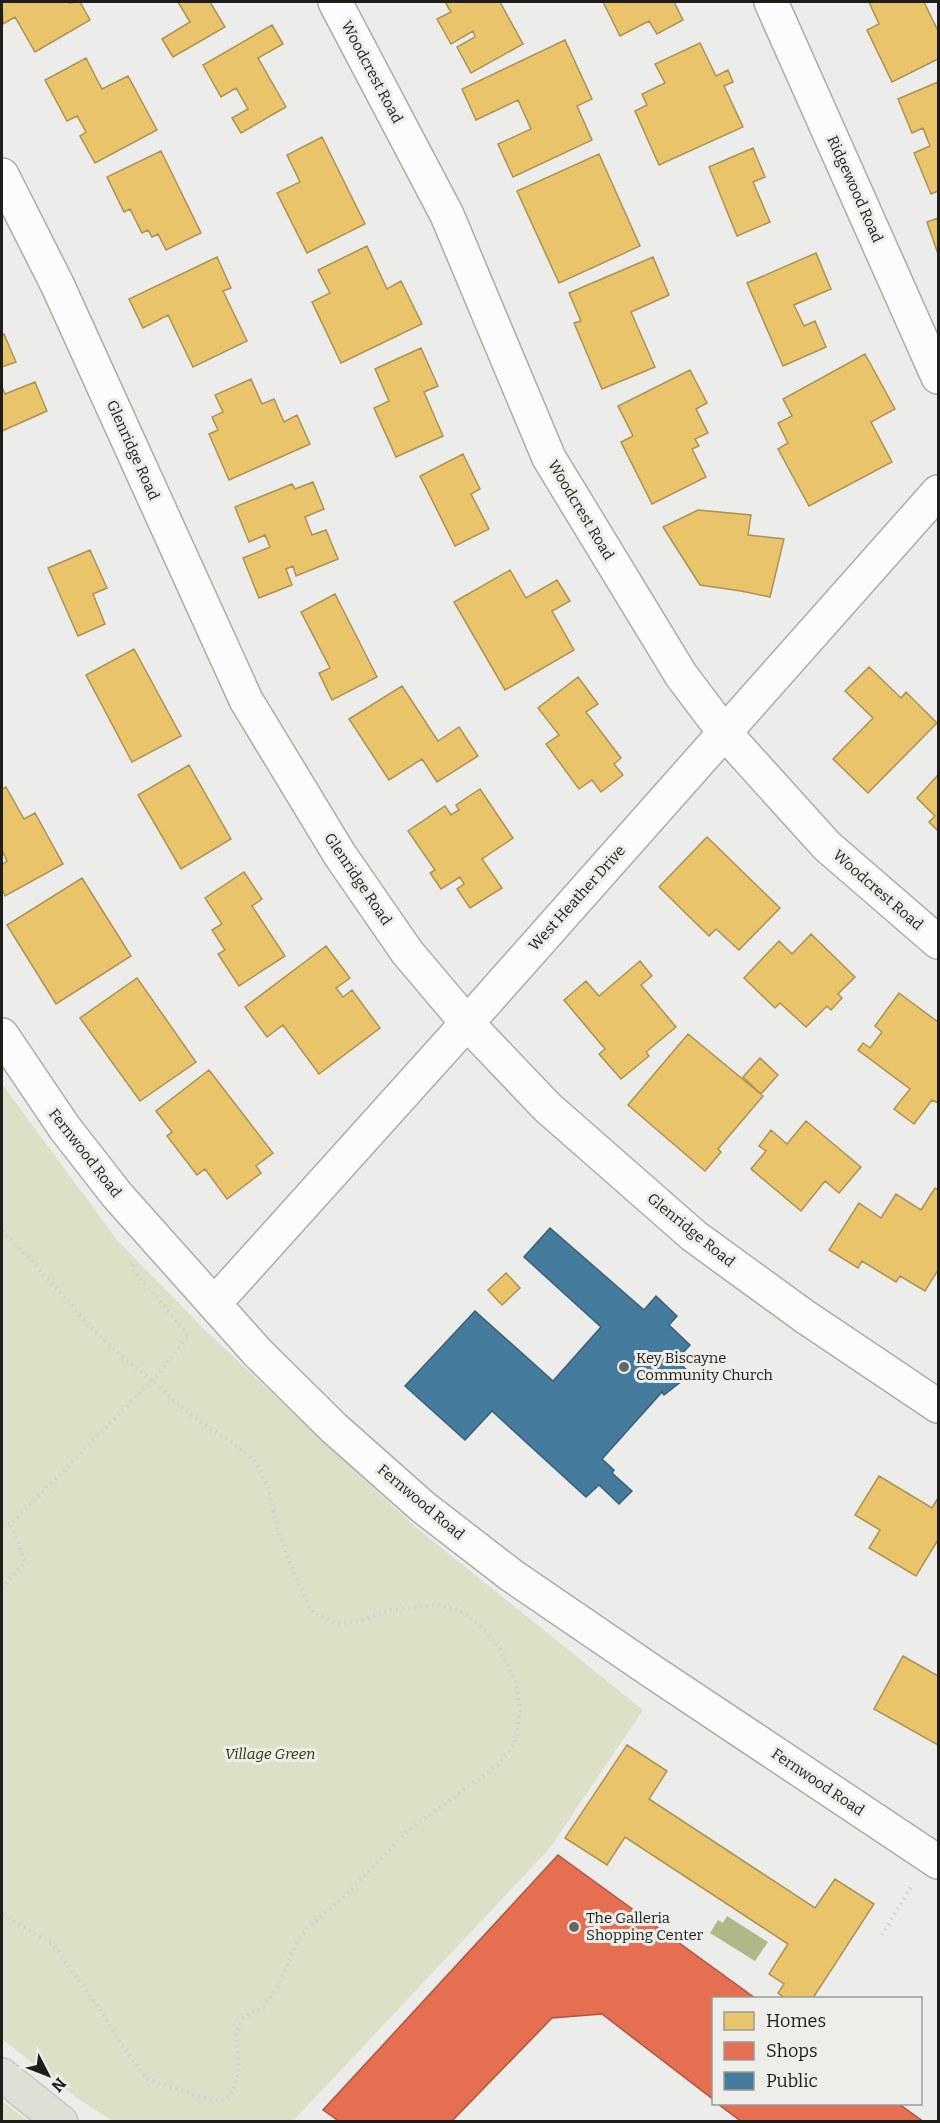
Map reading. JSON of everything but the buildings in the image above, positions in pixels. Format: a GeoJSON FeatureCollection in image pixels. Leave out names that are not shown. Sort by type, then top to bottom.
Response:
{"type":"FeatureCollection","features":[{"type":"Feature","properties":{"kind":"main road"},"geometry":{"type":"LineString","coordinates":[[2,2075],[61,2121]]}},
{"type":"Feature","properties":{"kind":"street","name":"Woodcrest Road"},"geometry":{"type":"LineString","coordinates":[[335,2],[447,215],[549,458],[681,675],[724,732],[827,846],[939,942]]}},
{"type":"Feature","properties":{"kind":"street","name":"Ridgewood Road"},"geometry":{"type":"LineString","coordinates":[[771,2],[939,377]]}},
{"type":"Feature","properties":{"kind":"street","name":"Glenridge Road"},"geometry":{"type":"LineString","coordinates":[[2,175],[57,284],[246,700],[347,864],[407,952],[467,1023],[547,1107],[694,1236],[804,1316],[939,1406]]}},
{"type":"Feature","properties":{"kind":"street","name":"West Heather Drive"},"geometry":{"type":"LineString","coordinates":[[214,1304],[939,492]]}},
{"type":"Feature","properties":{"kind":"street","name":"Fernwood Road"},"geometry":{"type":"LineString","coordinates":[[2,1035],[64,1127],[159,1244],[258,1353],[334,1428],[423,1506],[511,1575],[934,1859]]}},
{"type":"Feature","properties":{"kind":"path"},"geometry":{"type":"LineString","coordinates":[[2,1231],[99,1336],[194,1417],[237,1446],[255,1462],[268,1486],[279,1533],[296,1578],[313,1613],[338,1624],[359,1621],[391,1610],[435,1605],[456,1609],[473,1619],[498,1645],[516,1682],[520,1711],[515,1743],[499,1764],[406,1832],[345,1896],[310,1926],[296,1944],[279,1985],[265,2006],[244,2017],[236,2032],[239,2067],[234,2091],[221,2101],[196,2096],[147,2079],[122,2045],[98,2005],[53,1945],[2,1914]]}},
{"type":"Feature","properties":{"kind":"path"},"geometry":{"type":"LineString","coordinates":[[11,1524],[152,1381],[189,1336],[131,1267],[159,1244]]}},
{"type":"Feature","properties":{"kind":"path"},"geometry":{"type":"LineString","coordinates":[[2,1523],[11,1524]]}},
{"type":"Feature","properties":{"kind":"path"},"geometry":{"type":"LineString","coordinates":[[2,1588],[25,1562],[11,1524]]}},
{"type":"Feature","properties":{"kind":"path"},"geometry":{"type":"LineString","coordinates":[[882,1935],[934,1859]]}},
{"type":"Feature","properties":{"kind":"green space","name":"Village Green"},"geometry":{"type":"Polygon","coordinates":[[[2,1084],[117,1240],[205,1330],[412,1524],[643,1710],[550,1848],[293,2121],[112,2121],[77,2098],[2,2039],[2,1084]]]}},
{"type":"Feature","properties":{"kind":"green space"},"geometry":{"type":"Polygon","coordinates":[[[2,2101],[28,2121],[2,2121],[2,2101]]]}},
{"type":"Feature","properties":{"kind":"shaded area"},"geometry":{"type":"Polygon","coordinates":[[[727,1916],[768,1942],[755,1961],[710,1933],[718,1920],[723,1923],[727,1916]]]}},
{"type":"Feature","properties":{"kind":"place","name":"Key Biscayne Community Church"},"geometry":{"type":"Point","coordinates":[624,1367]}},
{"type":"Feature","properties":{"kind":"place","name":"The Galleria Shopping Center"},"geometry":{"type":"Point","coordinates":[574,1927]}}]}
